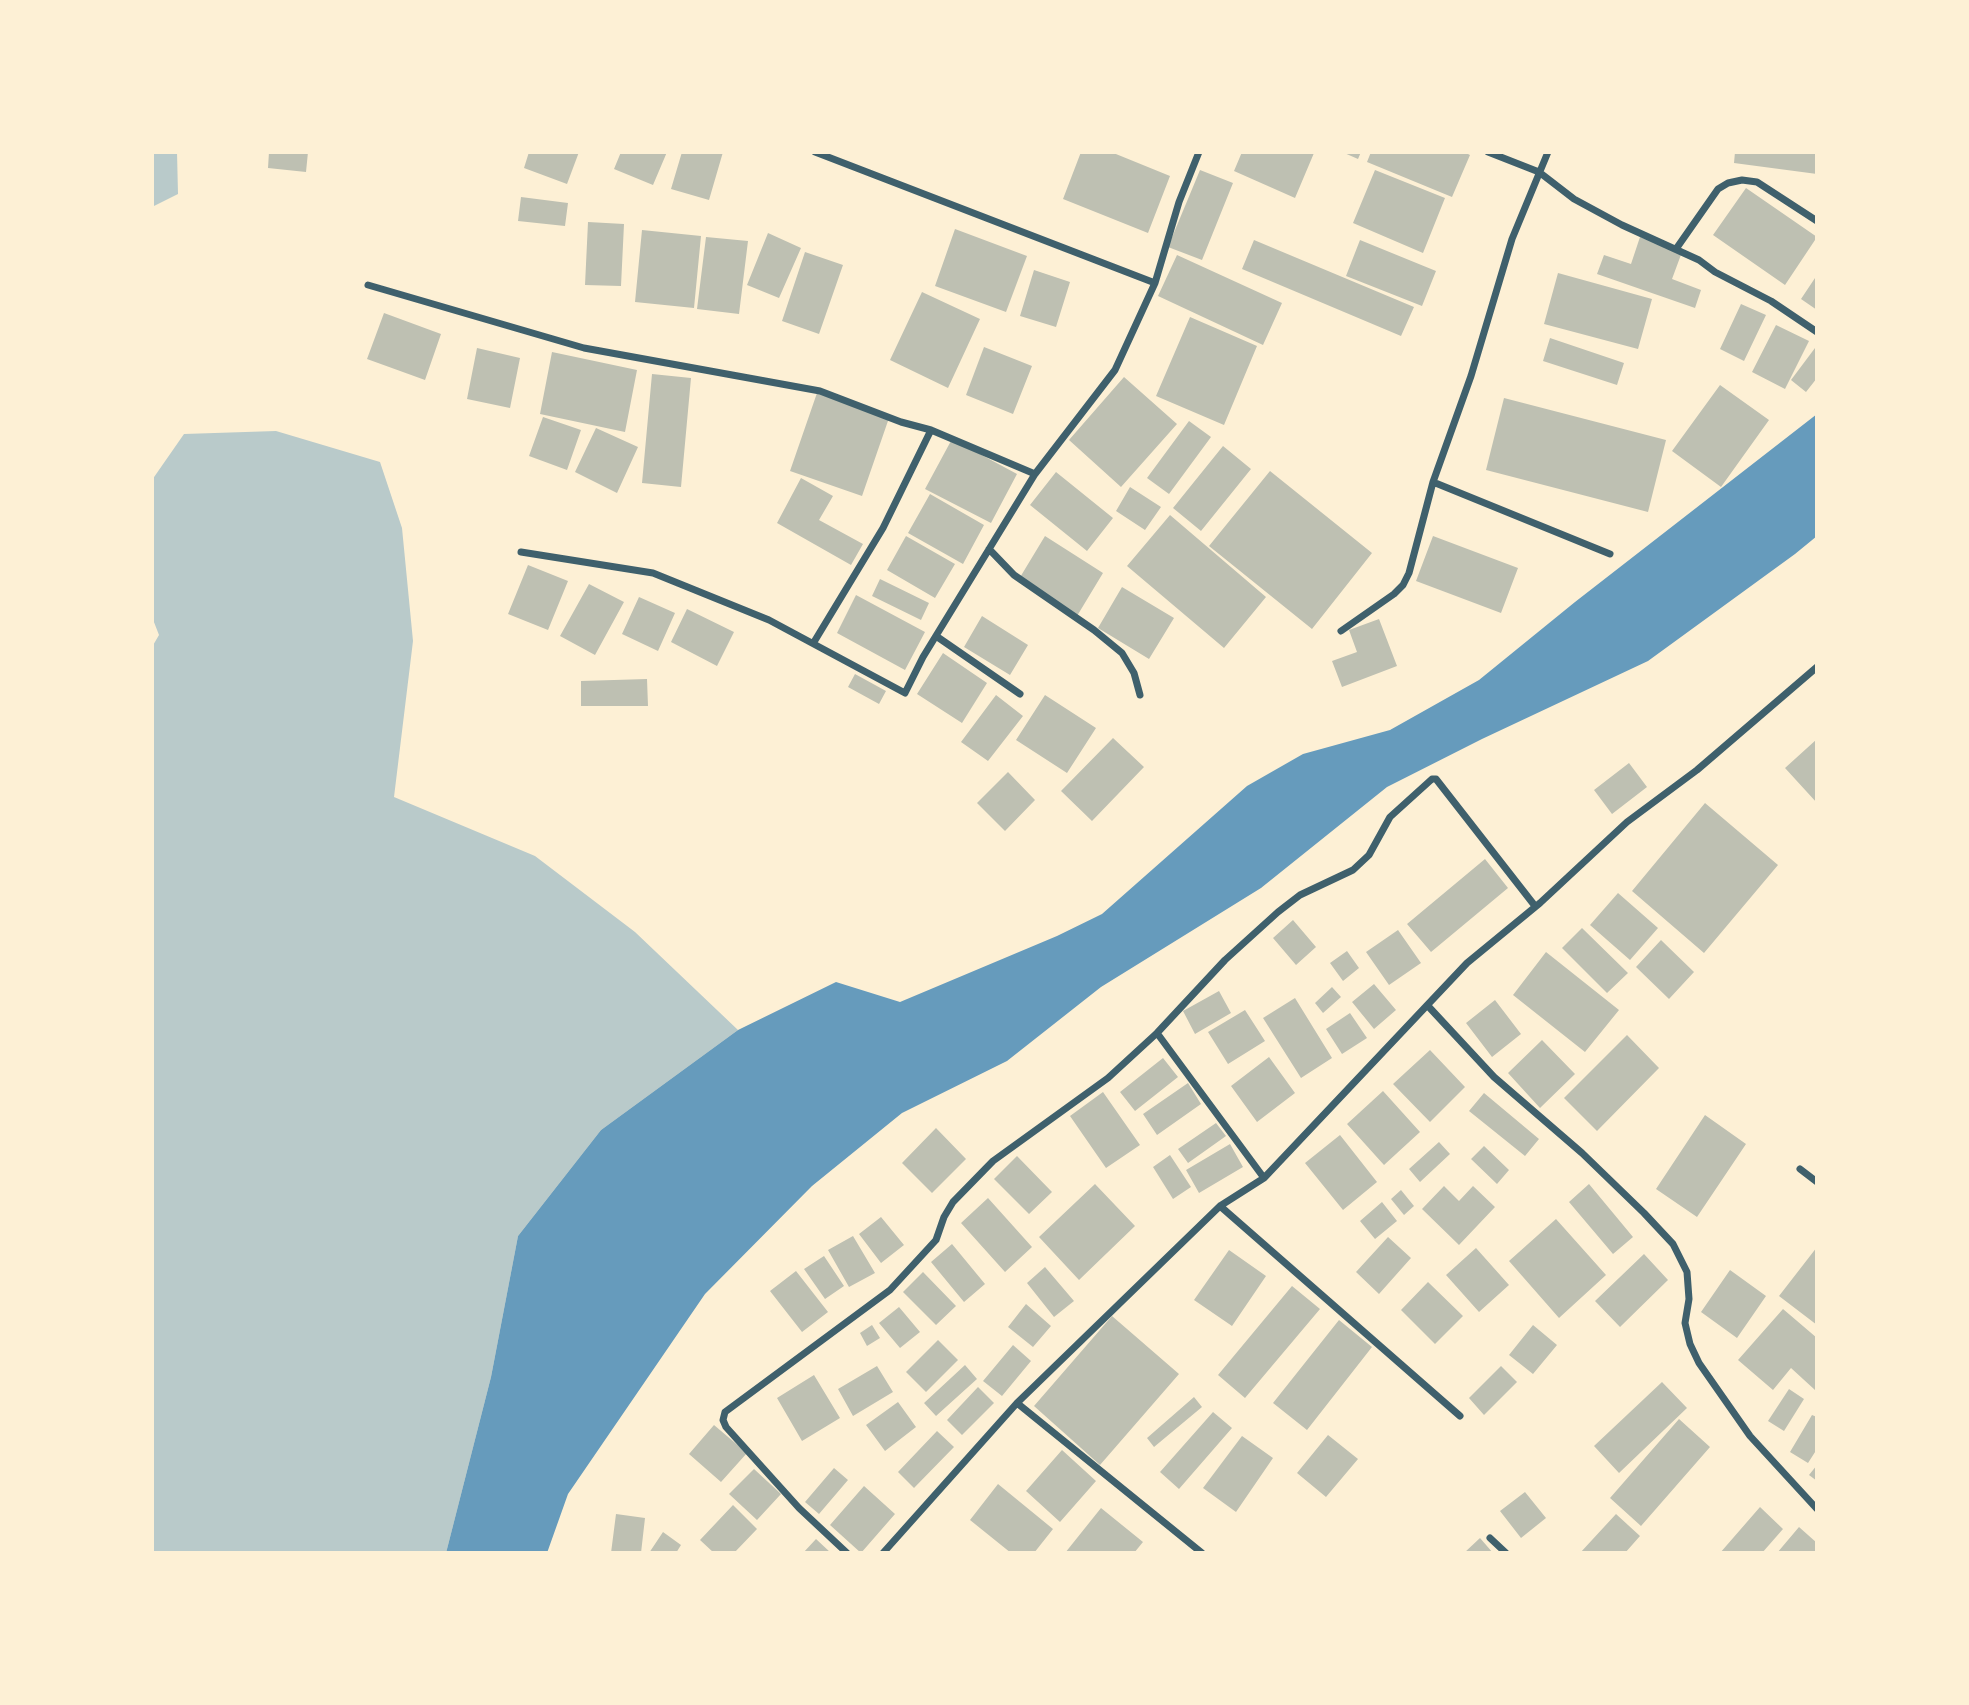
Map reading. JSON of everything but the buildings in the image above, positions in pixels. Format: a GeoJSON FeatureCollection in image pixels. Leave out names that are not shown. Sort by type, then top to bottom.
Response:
{"type":"FeatureCollection","features":[{"type":"Feature","properties":{"kind":"street"},"geometry":{"type":"LineString","coordinates":[[815,152],[1155,283]]}},
{"type":"Feature","properties":{"kind":"street"},"geometry":{"type":"LineString","coordinates":[[521,552],[653,573],[769,620],[814,642],[901,693],[907,692],[936,636],[1035,474],[1115,370],[1155,283],[1199,152]]}},
{"type":"Feature","properties":{"kind":"street"},"geometry":{"type":"LineString","coordinates":[[1488,152],[1539,172],[1574,199],[1699,260],[1817,332]]}},
{"type":"Feature","properties":{"kind":"street"},"geometry":{"type":"LineString","coordinates":[[1341,631],[1394,594],[1409,573],[1433,482],[1471,376],[1512,239],[1548,152]]}},
{"type":"Feature","properties":{"kind":"street"},"geometry":{"type":"LineString","coordinates":[[1676,249],[1718,189],[1728,183],[1742,180],[1756,182],[1817,221]]}},
{"type":"Feature","properties":{"kind":"street"},"geometry":{"type":"LineString","coordinates":[[368,285],[584,348],[820,391],[901,422],[931,430],[1035,474]]}},
{"type":"Feature","properties":{"kind":"street"},"geometry":{"type":"LineString","coordinates":[[814,642],[883,528],[931,430]]}},
{"type":"Feature","properties":{"kind":"street"},"geometry":{"type":"LineString","coordinates":[[1433,482],[1610,554]]}},
{"type":"Feature","properties":{"kind":"street"},"geometry":{"type":"LineString","coordinates":[[989,549],[1014,575],[1094,630],[1122,653],[1134,673],[1140,695]]}},
{"type":"Feature","properties":{"kind":"street"},"geometry":{"type":"LineString","coordinates":[[936,636],[1020,694]]}},
{"type":"Feature","properties":{"kind":"street"},"geometry":{"type":"LineString","coordinates":[[883,1553],[1017,1403],[1220,1206],[1264,1178],[1467,963],[1535,906],[1627,822],[1697,770],[1817,667]]}},
{"type":"Feature","properties":{"kind":"street"},"geometry":{"type":"LineString","coordinates":[[1810,674],[1817,681]]}},
{"type":"Feature","properties":{"kind":"street"},"geometry":{"type":"LineString","coordinates":[[847,1553],[799,1508],[726,1427],[723,1420],[726,1412],[890,1290],[936,1240],[953,1202],[993,1161],[1108,1078],[1157,1033],[1225,960],[1278,912],[1300,895],[1353,870],[1370,855],[1390,817],[1432,779],[1436,779],[1535,906]]}},
{"type":"Feature","properties":{"kind":"street"},"geometry":{"type":"LineString","coordinates":[[1428,1006],[1494,1077],[1582,1153],[1672,1244],[1687,1272],[1689,1299],[1685,1323],[1699,1363],[1750,1436],[1817,1508]]}},
{"type":"Feature","properties":{"kind":"street"},"geometry":{"type":"LineString","coordinates":[[1157,1033],[1264,1178]]}},
{"type":"Feature","properties":{"kind":"street"},"geometry":{"type":"LineString","coordinates":[[1800,1168],[1817,1182]]}},
{"type":"Feature","properties":{"kind":"street"},"geometry":{"type":"LineString","coordinates":[[1220,1206],[1460,1416]]}},
{"type":"Feature","properties":{"kind":"street"},"geometry":{"type":"LineString","coordinates":[[1017,1403],[1202,1553]]}},
{"type":"Feature","properties":{"kind":"street"},"geometry":{"type":"LineString","coordinates":[[1490,1538],[1506,1553]]}},
{"type":"Feature","properties":{"kind":"shaded area"},"geometry":{"type":"Polygon","coordinates":[[[152,152],[177,152],[178,194],[152,207],[152,152]]]}},
{"type":"Feature","properties":{"kind":"shaded area"},"geometry":{"type":"Polygon","coordinates":[[[276,431],[380,462],[402,528],[413,641],[394,797],[535,856],[635,932],[738,1030],[601,1130],[518,1236],[491,1377],[446,1553],[152,1553],[152,647],[159,635],[152,617],[152,480],[184,434],[276,431]]]}},
{"type":"Feature","properties":{"kind":"water"},"geometry":{"type":"Polygon","coordinates":[[[1817,414],[1817,536],[1648,661],[1387,787],[1261,888],[1101,987],[1007,1061],[902,1113],[812,1186],[705,1294],[568,1494],[547,1553],[446,1553],[491,1377],[518,1236],[601,1130],[738,1030],[836,982],[900,1002],[1057,936],[1102,914],[1247,786],[1303,754],[1390,730],[1479,680],[1817,414]]]}}]}
